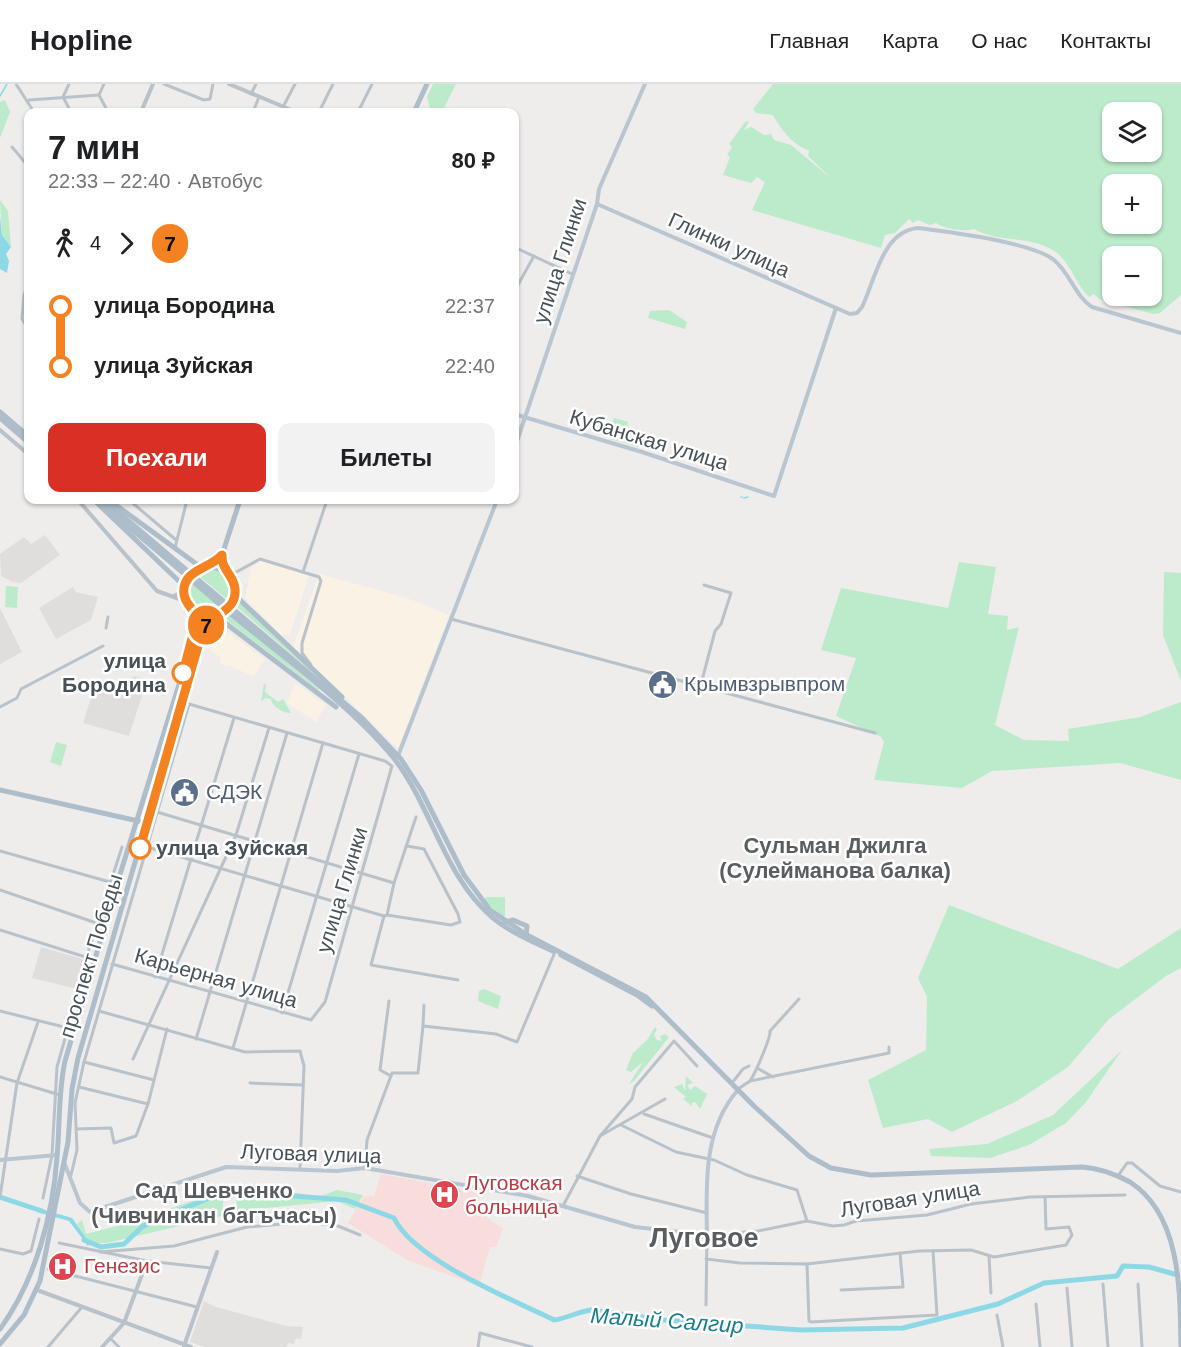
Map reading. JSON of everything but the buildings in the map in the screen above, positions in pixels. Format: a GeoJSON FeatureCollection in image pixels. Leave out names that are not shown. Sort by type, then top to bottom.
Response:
{"type":"FeatureCollection","features":[{"type":"Feature","properties":{"kind":"main road"},"geometry":{"type":"LineString","coordinates":[[416,108],[427,84]]}},
{"type":"Feature","properties":{"kind":"main road","name":"улица Глинки"},"geometry":{"type":"LineString","coordinates":[[519,435],[597,204],[600,186],[645,84]]}},
{"type":"Feature","properties":{"kind":"main road","name":"Глинки улица"},"geometry":{"type":"LineString","coordinates":[[597,204],[850,314],[857,313],[862,307],[892,241],[906,230],[918,228],[1044,253],[1065,269],[1084,300],[1092,306],[1181,333]]}},
{"type":"Feature","properties":{"kind":"main road","name":"Кубанская улица"},"geometry":{"type":"LineString","coordinates":[[519,415],[642,452],[774,496],[836,309]]}},
{"type":"Feature","properties":{"kind":"main road"},"geometry":{"type":"LineString","coordinates":[[0,412],[24,432]]}},
{"type":"Feature","properties":{"kind":"main road"},"geometry":{"type":"LineString","coordinates":[[0,418],[24,439]]}},
{"type":"Feature","properties":{"kind":"main road"},"geometry":{"type":"LineString","coordinates":[[100,504],[184,589]]}},
{"type":"Feature","properties":{"kind":"main road"},"geometry":{"type":"LineString","coordinates":[[101,504],[183,569]]}},
{"type":"Feature","properties":{"kind":"main road"},"geometry":{"type":"LineString","coordinates":[[109,504],[355,718],[402,769],[458,874],[479,904],[493,919],[646,997],[738,1089],[809,1156],[822,1165],[851,1173],[890,1175],[1068,1166],[1092,1168],[1118,1176],[1149,1196],[1166,1218],[1175,1240],[1181,1280],[1181,1347]]}},
{"type":"Feature","properties":{"kind":"main road"},"geometry":{"type":"LineString","coordinates":[[114,504],[174,549],[205,567],[227,573]]}},
{"type":"Feature","properties":{"kind":"main road"},"geometry":{"type":"LineString","coordinates":[[239,504],[222,555],[227,573],[239,599],[316,671],[398,756],[421,790],[471,887],[484,905],[526,936],[637,995],[705,1055]]}},
{"type":"Feature","properties":{"kind":"main road"},"geometry":{"type":"LineString","coordinates":[[398,756],[449,619],[495,504]]}},
{"type":"Feature","properties":{"kind":"main road"},"geometry":{"type":"LineString","coordinates":[[222,555],[190,576],[184,589],[185,601],[196,613],[214,616],[355,718]]}},
{"type":"Feature","properties":{"kind":"main road"},"geometry":{"type":"LineString","coordinates":[[214,616],[228,608],[234,599],[235,590]]}},
{"type":"Feature","properties":{"kind":"main road"},"geometry":{"type":"LineString","coordinates":[[233,612],[346,704]]}},
{"type":"Feature","properties":{"kind":"main road","name":"проспект Победы"},"geometry":{"type":"LineString","coordinates":[[52,1207],[57,1095],[71,1029],[76,1021],[95,960],[114,883],[137,820],[194,634],[196,613]]}},
{"type":"Feature","properties":{"kind":"main road","name":"проспект Победы"},"geometry":{"type":"LineString","coordinates":[[52,1207],[64,1162],[73,1080],[87,1024],[202,632],[214,616]]}},
{"type":"Feature","properties":{"kind":"main road"},"geometry":{"type":"LineString","coordinates":[[0,790],[147,823]]}},
{"type":"Feature","properties":{"kind":"main road"},"geometry":{"type":"LineString","coordinates":[[76,1021],[83,1018],[87,1024]]}},
{"type":"Feature","properties":{"kind":"main road"},"geometry":{"type":"LineString","coordinates":[[707,1235],[709,1161],[713,1138],[721,1114],[738,1089]]}},
{"type":"Feature","properties":{"kind":"main road"},"geometry":{"type":"LineString","coordinates":[[2,1159],[55,1155]]}},
{"type":"Feature","properties":{"kind":"main road","name":"Луговая улица"},"geometry":{"type":"LineString","coordinates":[[64,1162],[71,1174],[80,1203],[90,1212],[221,1168],[355,1171],[365,1167],[528,1196],[635,1227],[707,1235]]}},
{"type":"Feature","properties":{"kind":"main road"},"geometry":{"type":"LineString","coordinates":[[61,1176],[71,1174]]}},
{"type":"Feature","properties":{"kind":"main road"},"geometry":{"type":"LineString","coordinates":[[0,1329],[26,1285],[46,1219],[52,1207]]}},
{"type":"Feature","properties":{"kind":"main road"},"geometry":{"type":"LineString","coordinates":[[0,1344],[24,1316],[37,1290],[46,1219]]}},
{"type":"Feature","properties":{"kind":"street"},"geometry":{"type":"LineString","coordinates":[[16,84],[32,108]]}},
{"type":"Feature","properties":{"kind":"street"},"geometry":{"type":"LineString","coordinates":[[63,97],[69,84]]}},
{"type":"Feature","properties":{"kind":"street"},"geometry":{"type":"LineString","coordinates":[[99,95],[104,84]]}},
{"type":"Feature","properties":{"kind":"street"},"geometry":{"type":"LineString","coordinates":[[144,108],[153,84]]}},
{"type":"Feature","properties":{"kind":"street"},"geometry":{"type":"LineString","coordinates":[[164,84],[204,100],[210,99],[213,84]]}},
{"type":"Feature","properties":{"kind":"street"},"geometry":{"type":"LineString","coordinates":[[229,84],[283,107],[295,84]]}},
{"type":"Feature","properties":{"kind":"street"},"geometry":{"type":"LineString","coordinates":[[251,94],[256,84]]}},
{"type":"Feature","properties":{"kind":"street"},"geometry":{"type":"LineString","coordinates":[[321,108],[333,84]]}},
{"type":"Feature","properties":{"kind":"street"},"geometry":{"type":"LineString","coordinates":[[360,108],[372,84]]}},
{"type":"Feature","properties":{"kind":"street"},"geometry":{"type":"LineString","coordinates":[[29,100],[99,95]]}},
{"type":"Feature","properties":{"kind":"street"},"geometry":{"type":"LineString","coordinates":[[99,95],[106,108]]}},
{"type":"Feature","properties":{"kind":"street"},"geometry":{"type":"LineString","coordinates":[[63,97],[69,108]]}},
{"type":"Feature","properties":{"kind":"street"},"geometry":{"type":"LineString","coordinates":[[255,108],[259,97]]}},
{"type":"Feature","properties":{"kind":"street"},"geometry":{"type":"LineString","coordinates":[[12,147],[24,161]]}},
{"type":"Feature","properties":{"kind":"street"},"geometry":{"type":"LineString","coordinates":[[519,249],[572,274]]}},
{"type":"Feature","properties":{"kind":"street"},"geometry":{"type":"LineString","coordinates":[[519,283],[534,256]]}},
{"type":"Feature","properties":{"kind":"street"},"geometry":{"type":"LineString","coordinates":[[24,295],[22,319],[24,322]]}},
{"type":"Feature","properties":{"kind":"street"},"geometry":{"type":"LineString","coordinates":[[19,428],[24,429]]}},
{"type":"Feature","properties":{"kind":"street"},"geometry":{"type":"LineString","coordinates":[[0,430],[24,451]]}},
{"type":"Feature","properties":{"kind":"street"},"geometry":{"type":"LineString","coordinates":[[81,504],[157,591],[185,601]]}},
{"type":"Feature","properties":{"kind":"street"},"geometry":{"type":"LineString","coordinates":[[134,504],[175,539],[177,544],[174,549]]}},
{"type":"Feature","properties":{"kind":"street"},"geometry":{"type":"LineString","coordinates":[[175,539],[186,504]]}},
{"type":"Feature","properties":{"kind":"street"},"geometry":{"type":"LineString","coordinates":[[303,572],[326,504]]}},
{"type":"Feature","properties":{"kind":"street"},"geometry":{"type":"LineString","coordinates":[[227,573],[260,559],[319,577],[321,581],[302,653],[316,671]]}},
{"type":"Feature","properties":{"kind":"street"},"geometry":{"type":"LineString","coordinates":[[700,688],[715,631],[721,624],[731,593],[704,585]]}},
{"type":"Feature","properties":{"kind":"street"},"geometry":{"type":"LineString","coordinates":[[174,596],[184,589]]}},
{"type":"Feature","properties":{"kind":"street"},"geometry":{"type":"LineString","coordinates":[[106,628],[108,617]]}},
{"type":"Feature","properties":{"kind":"street"},"geometry":{"type":"LineString","coordinates":[[449,619],[875,733]]}},
{"type":"Feature","properties":{"kind":"street"},"geometry":{"type":"LineString","coordinates":[[0,707],[16,698],[21,689],[104,645]]}},
{"type":"Feature","properties":{"kind":"street"},"geometry":{"type":"LineString","coordinates":[[71,1174],[76,1157],[75,1103],[84,1062],[189,705],[359,754],[282,1013]]}},
{"type":"Feature","properties":{"kind":"street"},"geometry":{"type":"LineString","coordinates":[[155,977],[189,858],[234,718]]}},
{"type":"Feature","properties":{"kind":"street"},"geometry":{"type":"LineString","coordinates":[[134,1059],[236,835],[269,728]]}},
{"type":"Feature","properties":{"kind":"street"},"geometry":{"type":"LineString","coordinates":[[196,1039],[287,733]]}},
{"type":"Feature","properties":{"kind":"street"},"geometry":{"type":"LineString","coordinates":[[233,1048],[323,743]]}},
{"type":"Feature","properties":{"kind":"street","name":"улица Глинки"},"geometry":{"type":"LineString","coordinates":[[312,1020],[325,1002],[392,766],[359,754]]}},
{"type":"Feature","properties":{"kind":"street"},"geometry":{"type":"LineString","coordinates":[[163,766],[170,768]]}},
{"type":"Feature","properties":{"kind":"street"},"geometry":{"type":"LineString","coordinates":[[157,812],[201,823],[394,883]]}},
{"type":"Feature","properties":{"kind":"street"},"geometry":{"type":"LineString","coordinates":[[416,818],[394,883],[371,965],[458,980]]}},
{"type":"Feature","properties":{"kind":"street"},"geometry":{"type":"LineString","coordinates":[[147,847],[386,915],[451,925],[460,922],[424,849],[407,846]]}},
{"type":"Feature","properties":{"kind":"street"},"geometry":{"type":"LineString","coordinates":[[86,958],[114,883],[122,847]]}},
{"type":"Feature","properties":{"kind":"street"},"geometry":{"type":"LineString","coordinates":[[0,851],[114,883]]}},
{"type":"Feature","properties":{"kind":"street"},"geometry":{"type":"LineString","coordinates":[[0,890],[105,926]]}},
{"type":"Feature","properties":{"kind":"street"},"geometry":{"type":"LineString","coordinates":[[0,930],[95,960]]}},
{"type":"Feature","properties":{"kind":"street"},"geometry":{"type":"LineString","coordinates":[[423,1026],[496,1034],[517,1042],[555,952]]}},
{"type":"Feature","properties":{"kind":"street","name":"Карьерная улица"},"geometry":{"type":"LineString","coordinates":[[112,964],[246,1004],[312,1020]]}},
{"type":"Feature","properties":{"kind":"street"},"geometry":{"type":"LineString","coordinates":[[738,1089],[748,1082],[757,1068],[758,1060],[770,1038],[770,1031],[799,999]]}},
{"type":"Feature","properties":{"kind":"street"},"geometry":{"type":"LineString","coordinates":[[388,1001],[380,1070],[391,1076]]}},
{"type":"Feature","properties":{"kind":"street"},"geometry":{"type":"LineString","coordinates":[[365,1167],[367,1140],[391,1076],[394,1072],[418,1073],[424,1005]]}},
{"type":"Feature","properties":{"kind":"street"},"geometry":{"type":"LineString","coordinates":[[0,1011],[71,1029]]}},
{"type":"Feature","properties":{"kind":"street"},"geometry":{"type":"LineString","coordinates":[[99,1011],[245,1052],[300,1051],[304,1062],[300,1170]]}},
{"type":"Feature","properties":{"kind":"street"},"geometry":{"type":"LineString","coordinates":[[0,1195],[2,1159],[17,1083],[38,1022]]}},
{"type":"Feature","properties":{"kind":"street"},"geometry":{"type":"LineString","coordinates":[[76,1129],[111,1128],[114,1143],[136,1136],[148,1104],[167,1029]]}},
{"type":"Feature","properties":{"kind":"street"},"geometry":{"type":"LineString","coordinates":[[563,1206],[600,1136],[632,1099],[635,1087],[674,1041],[697,1066]]}},
{"type":"Feature","properties":{"kind":"street"},"geometry":{"type":"LineString","coordinates":[[748,1082],[889,1053],[889,1047]]}},
{"type":"Feature","properties":{"kind":"street"},"geometry":{"type":"LineString","coordinates":[[84,1062],[154,1080]]}},
{"type":"Feature","properties":{"kind":"street"},"geometry":{"type":"LineString","coordinates":[[732,1083],[743,1069],[749,1066]]}},
{"type":"Feature","properties":{"kind":"street"},"geometry":{"type":"LineString","coordinates":[[757,1068],[774,1077]]}},
{"type":"Feature","properties":{"kind":"street"},"geometry":{"type":"LineString","coordinates":[[0,1077],[57,1095]]}},
{"type":"Feature","properties":{"kind":"street"},"geometry":{"type":"LineString","coordinates":[[250,1083],[303,1085]]}},
{"type":"Feature","properties":{"kind":"street"},"geometry":{"type":"LineString","coordinates":[[79,1087],[148,1104]]}},
{"type":"Feature","properties":{"kind":"street"},"geometry":{"type":"LineString","coordinates":[[600,1136],[665,1099]]}},
{"type":"Feature","properties":{"kind":"street"},"geometry":{"type":"LineString","coordinates":[[643,1113],[713,1138]]}},
{"type":"Feature","properties":{"kind":"street"},"geometry":{"type":"LineString","coordinates":[[621,1125],[676,1152],[797,1190],[807,1221]]}},
{"type":"Feature","properties":{"kind":"street"},"geometry":{"type":"LineString","coordinates":[[43,1197],[55,1155]]}},
{"type":"Feature","properties":{"kind":"street"},"geometry":{"type":"LineString","coordinates":[[1118,1176],[1127,1163],[1132,1163],[1160,1186],[1181,1192]]}},
{"type":"Feature","properties":{"kind":"street"},"geometry":{"type":"LineString","coordinates":[[577,1176],[631,1194],[707,1213]]}},
{"type":"Feature","properties":{"kind":"street","name":"Луговая улица"},"geometry":{"type":"LineString","coordinates":[[707,1235],[758,1231],[807,1221],[833,1226],[856,1221],[927,1215],[1005,1199],[1125,1195]]}},
{"type":"Feature","properties":{"kind":"street"},"geometry":{"type":"LineString","coordinates":[[706,1259],[740,1263],[807,1264],[933,1251],[971,1250],[990,1256],[1041,1251],[1071,1242],[1069,1227],[1046,1229],[1045,1197]]}},
{"type":"Feature","properties":{"kind":"street"},"geometry":{"type":"LineString","coordinates":[[0,1249],[23,1254],[31,1251],[46,1219]]}},
{"type":"Feature","properties":{"kind":"street"},"geometry":{"type":"LineString","coordinates":[[100,1252],[174,1246],[248,1227],[306,1222],[338,1226],[360,1235]]}},
{"type":"Feature","properties":{"kind":"street"},"geometry":{"type":"LineString","coordinates":[[706,1305],[707,1235]]}},
{"type":"Feature","properties":{"kind":"street"},"geometry":{"type":"LineString","coordinates":[[59,1244],[147,1261],[211,1268]]}},
{"type":"Feature","properties":{"kind":"street"},"geometry":{"type":"LineString","coordinates":[[807,1264],[809,1321],[937,1315],[933,1251]]}},
{"type":"Feature","properties":{"kind":"street"},"geometry":{"type":"LineString","coordinates":[[184,1346],[217,1252]]}},
{"type":"Feature","properties":{"kind":"street"},"geometry":{"type":"LineString","coordinates":[[841,1290],[903,1287],[900,1253]]}},
{"type":"Feature","properties":{"kind":"street"},"geometry":{"type":"LineString","coordinates":[[990,1256],[991,1293]]}},
{"type":"Feature","properties":{"kind":"street"},"geometry":{"type":"LineString","coordinates":[[102,1347],[124,1323],[147,1261]]}},
{"type":"Feature","properties":{"kind":"street"},"geometry":{"type":"LineString","coordinates":[[48,1269],[197,1307]]}},
{"type":"Feature","properties":{"kind":"street"},"geometry":{"type":"LineString","coordinates":[[1103,1284],[1108,1347]]}},
{"type":"Feature","properties":{"kind":"street"},"geometry":{"type":"LineString","coordinates":[[1138,1284],[1142,1347]]}},
{"type":"Feature","properties":{"kind":"street"},"geometry":{"type":"LineString","coordinates":[[1067,1288],[1072,1347]]}},
{"type":"Feature","properties":{"kind":"street"},"geometry":{"type":"LineString","coordinates":[[37,1290],[191,1347]]}},
{"type":"Feature","properties":{"kind":"street"},"geometry":{"type":"LineString","coordinates":[[1036,1304],[1040,1347]]}},
{"type":"Feature","properties":{"kind":"street"},"geometry":{"type":"LineString","coordinates":[[48,1347],[82,1307]]}},
{"type":"Feature","properties":{"kind":"street"},"geometry":{"type":"LineString","coordinates":[[997,1315],[1003,1347]]}},
{"type":"Feature","properties":{"kind":"street"},"geometry":{"type":"LineString","coordinates":[[478,1347],[480,1332],[512,1345],[532,1347]]}},
{"type":"Feature","properties":{"kind":"street"},"geometry":{"type":"LineString","coordinates":[[110,1338],[119,1347]]}},
{"type":"Feature","properties":{"kind":"shaded area"},"geometry":{"type":"Polygon","coordinates":[[[45,535],[60,555],[21,583],[1,576],[0,554],[24,537],[31,544],[45,535]]]}},
{"type":"Feature","properties":{"kind":"shaded area"},"geometry":{"type":"Polygon","coordinates":[[[261,561],[309,575],[290,635],[281,635],[245,598],[251,568],[261,561]]]}},
{"type":"Feature","properties":{"kind":"shaded area"},"geometry":{"type":"Polygon","coordinates":[[[319,574],[407,598],[449,615],[398,748],[293,647],[319,574]]]}},
{"type":"Feature","properties":{"kind":"shaded area"},"geometry":{"type":"Polygon","coordinates":[[[73,587],[76,592],[98,597],[91,620],[56,639],[39,608],[73,587]]]}},
{"type":"Feature","properties":{"kind":"shaded area"},"geometry":{"type":"Polygon","coordinates":[[[0,608],[22,652],[0,664],[0,608]]]}},
{"type":"Feature","properties":{"kind":"shaded area"},"geometry":{"type":"Polygon","coordinates":[[[220,627],[265,659],[254,676],[233,668],[232,665],[230,667],[221,664],[220,657],[210,650],[220,627]]]}},
{"type":"Feature","properties":{"kind":"shaded area"},"geometry":{"type":"Polygon","coordinates":[[[135,676],[147,680],[129,736],[83,723],[91,698],[135,676]]]}},
{"type":"Feature","properties":{"kind":"shaded area"},"geometry":{"type":"Polygon","coordinates":[[[295,683],[326,705],[316,722],[287,703],[295,683]]]}},
{"type":"Feature","properties":{"kind":"shaded area"},"geometry":{"type":"Polygon","coordinates":[[[41,947],[86,960],[77,989],[32,978],[41,947]]]}},
{"type":"Feature","properties":{"kind":"shaded area"},"geometry":{"type":"Polygon","coordinates":[[[381,1174],[480,1192],[477,1210],[503,1229],[496,1247],[490,1247],[479,1286],[407,1260],[348,1223],[364,1196],[374,1196],[381,1174]]]}},
{"type":"Feature","properties":{"kind":"shaded area"},"geometry":{"type":"Polygon","coordinates":[[[204,1301],[216,1307],[286,1326],[303,1327],[301,1339],[296,1338],[294,1344],[288,1343],[286,1347],[205,1347],[190,1342],[204,1301]]]}},
{"type":"Feature","properties":{"kind":"green space"},"geometry":{"type":"Polygon","coordinates":[[[433,84],[456,84],[444,108],[430,108],[427,97],[433,84]]]}},
{"type":"Feature","properties":{"kind":"green space"},"geometry":{"type":"Polygon","coordinates":[[[773,84],[1181,84],[1181,295],[1160,313],[1153,314],[1124,306],[1162,306],[1162,246],[1102,246],[1102,300],[1094,294],[1089,297],[1058,254],[1032,242],[992,236],[974,229],[954,229],[936,223],[930,225],[918,220],[913,223],[909,219],[895,233],[885,235],[881,248],[752,210],[765,182],[757,177],[751,183],[723,175],[730,157],[727,155],[732,147],[729,144],[746,121],[749,122],[744,130],[751,127],[764,135],[771,134],[774,140],[791,145],[832,179],[808,156],[809,150],[799,146],[789,137],[773,115],[756,113],[753,109],[773,84]]]}},
{"type":"Feature","properties":{"kind":"green space"},"geometry":{"type":"Polygon","coordinates":[[[5,100],[10,112],[0,138],[0,102],[5,100]]]}},
{"type":"Feature","properties":{"kind":"green space"},"geometry":{"type":"Polygon","coordinates":[[[0,200],[8,211],[11,247],[2,235],[0,200]]]}},
{"type":"Feature","properties":{"kind":"green space"},"geometry":{"type":"Polygon","coordinates":[[[669,310],[687,322],[685,329],[648,318],[650,311],[669,310]]]}},
{"type":"Feature","properties":{"kind":"green space"},"geometry":{"type":"Polygon","coordinates":[[[614,418],[628,422],[627,427],[647,433],[638,447],[610,439],[608,434],[614,418]]]}},
{"type":"Feature","properties":{"kind":"green space"},"geometry":{"type":"Polygon","coordinates":[[[959,562],[996,567],[988,614],[1008,616],[1007,630],[1019,627],[995,725],[1024,740],[1069,741],[1068,729],[1140,717],[1181,702],[1181,780],[1120,763],[992,771],[962,788],[874,780],[884,742],[881,737],[836,716],[856,658],[821,650],[841,588],[948,608],[959,562]]]}},
{"type":"Feature","properties":{"kind":"green space"},"geometry":{"type":"Polygon","coordinates":[[[211,569],[222,573],[228,580],[231,589],[229,601],[197,574],[211,569]]]}},
{"type":"Feature","properties":{"kind":"green space"},"geometry":{"type":"Polygon","coordinates":[[[1164,572],[1181,573],[1181,681],[1163,635],[1164,572]]]}},
{"type":"Feature","properties":{"kind":"green space"},"geometry":{"type":"Polygon","coordinates":[[[191,581],[222,608],[211,614],[196,610],[187,596],[191,581]]]}},
{"type":"Feature","properties":{"kind":"green space"},"geometry":{"type":"Polygon","coordinates":[[[6,586],[18,587],[17,608],[5,607],[6,586]]]}},
{"type":"Feature","properties":{"kind":"green space"},"geometry":{"type":"Polygon","coordinates":[[[238,600],[324,683],[236,606],[238,600]]]}},
{"type":"Feature","properties":{"kind":"green space"},"geometry":{"type":"Polygon","coordinates":[[[229,614],[319,689],[229,622],[226,617],[229,614]]]}},
{"type":"Feature","properties":{"kind":"green space"},"geometry":{"type":"Polygon","coordinates":[[[264,683],[265,692],[278,702],[283,699],[291,713],[278,709],[273,705],[271,699],[265,698],[261,702],[264,683]]]}},
{"type":"Feature","properties":{"kind":"green space"},"geometry":{"type":"Polygon","coordinates":[[[56,742],[67,745],[61,766],[50,762],[56,742]]]}},
{"type":"Feature","properties":{"kind":"green space"},"geometry":{"type":"Polygon","coordinates":[[[486,897],[505,897],[505,916],[503,917],[484,901],[486,897]]]}},
{"type":"Feature","properties":{"kind":"green space"},"geometry":{"type":"Polygon","coordinates":[[[949,905],[1118,969],[1181,928],[1181,968],[1166,976],[1109,1019],[1068,1067],[1017,1101],[952,1132],[928,1119],[883,1128],[868,1080],[926,1050],[927,997],[918,978],[949,905]]]}},
{"type":"Feature","properties":{"kind":"green space"},"geometry":{"type":"Polygon","coordinates":[[[484,989],[501,996],[498,1009],[478,1001],[479,991],[484,989]]]}},
{"type":"Feature","properties":{"kind":"green space"},"geometry":{"type":"Polygon","coordinates":[[[655,1027],[657,1029],[654,1035],[657,1040],[662,1041],[660,1036],[665,1034],[669,1037],[634,1081],[629,1084],[643,1062],[631,1072],[626,1070],[633,1053],[647,1040],[655,1027]]]}},
{"type":"Feature","properties":{"kind":"green space"},"geometry":{"type":"Polygon","coordinates":[[[1122,1050],[1086,1102],[1066,1123],[1029,1145],[990,1158],[931,1156],[929,1149],[987,1144],[1053,1115],[1122,1050]]]}},
{"type":"Feature","properties":{"kind":"green space"},"geometry":{"type":"Polygon","coordinates":[[[686,1076],[693,1083],[687,1085],[690,1090],[695,1086],[707,1094],[700,1109],[695,1102],[692,1106],[683,1099],[686,1097],[674,1087],[682,1084],[685,1091],[686,1076]]]}},
{"type":"Feature","properties":{"kind":"green space"},"geometry":{"type":"Polygon","coordinates":[[[253,1185],[318,1197],[337,1190],[363,1195],[355,1209],[337,1201],[236,1211],[237,1192],[230,1191],[224,1193],[222,1216],[107,1243],[90,1243],[77,1224],[82,1220],[86,1234],[133,1222],[230,1187],[253,1185]]]}},
{"type":"Feature","properties":{"kind":"water"},"geometry":{"type":"Polygon","coordinates":[[[0,216],[2,235],[11,247],[6,254],[9,261],[7,273],[0,269],[0,216]]]}},
{"type":"Feature","properties":{"kind":"water"},"geometry":{"type":"Polygon","coordinates":[[[38,1208],[72,1218],[90,1243],[88,1246],[69,1221],[37,1212],[38,1208]]]}},
{"type":"Feature","properties":{"kind":"waterway"},"geometry":{"type":"LineString","coordinates":[[0,96],[7,84]]}},
{"type":"Feature","properties":{"kind":"waterway"},"geometry":{"type":"LineString","coordinates":[[744,498],[748,497]]}},
{"type":"Feature","properties":{"kind":"waterway","name":"Малый Салгир"},"geometry":{"type":"LineString","coordinates":[[84,1240],[101,1247],[124,1244],[143,1226],[230,1189],[261,1188],[280,1195],[346,1200],[394,1218],[405,1234],[421,1249],[442,1263],[490,1290],[554,1320],[591,1310],[664,1320],[801,1330],[903,1328],[998,1304],[1044,1283],[1117,1276],[1123,1266],[1149,1267],[1174,1274]]}},
{"type":"Feature","properties":{"kind":"waterway","name":"Малый Салгир"},"geometry":{"type":"LineString","coordinates":[[0,1197],[42,1211]]}},
{"type":"Feature","properties":{"kind":"bus line","name":"7"},"geometry":{"type":"LineString","coordinates":[[140,848],[202,632],[213,616],[223,613],[234,599],[234,585],[224,571],[222,555],[212,565],[192,573],[184,586],[185,601],[196,613],[197,619],[183,673]]}},
{"type":"Feature","properties":{"kind":"place","name":"улица Бородина"},"geometry":{"type":"Point","coordinates":[183,673]}},
{"type":"Feature","properties":{"kind":"place","name":"Крымвзрывпром"},"geometry":{"type":"Point","coordinates":[663,684]}},
{"type":"Feature","properties":{"kind":"place","name":"СДЭК"},"geometry":{"type":"Point","coordinates":[185,792]}},
{"type":"Feature","properties":{"kind":"place","name":"улица Зуйская"},"geometry":{"type":"Point","coordinates":[140,848]}},
{"type":"Feature","properties":{"kind":"place","name":"Луговская больница"},"geometry":{"type":"Point","coordinates":[444,1195]}},
{"type":"Feature","properties":{"kind":"place","name":"Генезис"},"geometry":{"type":"Point","coordinates":[63,1266]}},
{"type":"Feature","properties":{"kind":"district","name":"Сульман Джилга (Сулейманова балка)"},"geometry":{"type":"Point","coordinates":[835,858]}},
{"type":"Feature","properties":{"kind":"district","name":"Сад Шевченко (Чивчинкан багъчасы)"},"geometry":{"type":"Point","coordinates":[214,1202]}},
{"type":"Feature","properties":{"kind":"district","name":"Луговое"},"geometry":{"type":"Point","coordinates":[704,1238]}}]}
